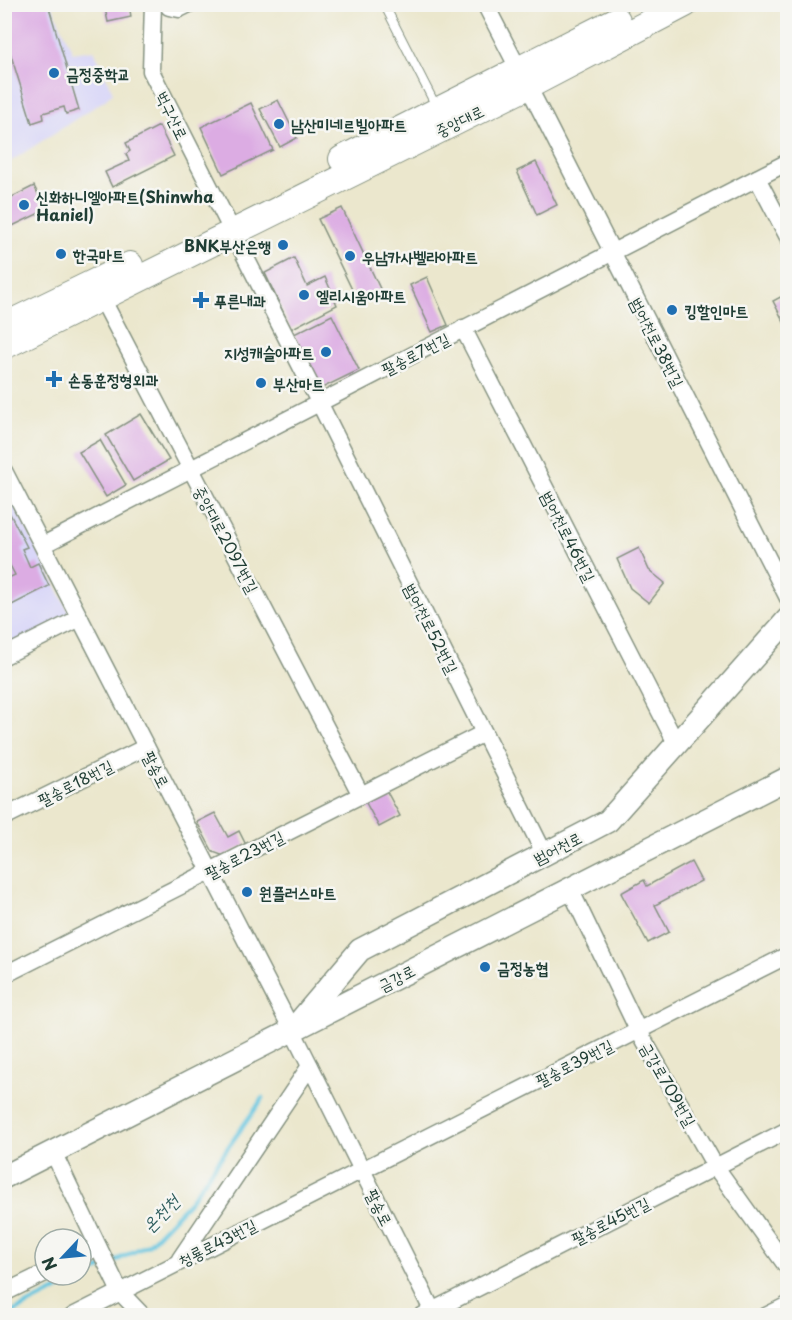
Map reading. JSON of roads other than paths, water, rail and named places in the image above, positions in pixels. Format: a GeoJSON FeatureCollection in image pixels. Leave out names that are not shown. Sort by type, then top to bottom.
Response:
{"type":"FeatureCollection","features":[{"type":"Feature","properties":{"kind":"main road","name":"중앙대로"},"geometry":{"type":"LineString","coordinates":[[228,226],[438,110],[523,78],[647,4]]}},
{"type":"Feature","properties":{"kind":"main road","name":"중앙대로"},"geometry":{"type":"LineString","coordinates":[[4,346],[98,290],[523,78],[685,4]]}},
{"type":"Feature","properties":{"kind":"main road","name":"중앙대로"},"geometry":{"type":"LineString","coordinates":[[4,326],[98,290]]}},
{"type":"Feature","properties":{"kind":"street","name":"벅구산로"},"geometry":{"type":"LineString","coordinates":[[153,4],[151,71],[228,226]]}},
{"type":"Feature","properties":{"kind":"street"},"geometry":{"type":"LineString","coordinates":[[169,4],[179,9],[189,4]]}},
{"type":"Feature","properties":{"kind":"street"},"geometry":{"type":"LineString","coordinates":[[485,4],[523,78]]}},
{"type":"Feature","properties":{"kind":"street","name":"범어천로38번길"},"geometry":{"type":"LineString","coordinates":[[523,78],[788,598]]}},
{"type":"Feature","properties":{"kind":"street","name":"팔송로7번길"},"geometry":{"type":"LineString","coordinates":[[42,545],[788,162]]}},
{"type":"Feature","properties":{"kind":"street"},"geometry":{"type":"LineString","coordinates":[[757,178],[788,237]]}},
{"type":"Feature","properties":{"kind":"street"},"geometry":{"type":"LineString","coordinates":[[228,226],[319,402]]}},
{"type":"Feature","properties":{"kind":"street","name":"중앙대로2097번길"},"geometry":{"type":"LineString","coordinates":[[98,290],[361,795]]}},
{"type":"Feature","properties":{"kind":"street","name":"범어천로46번길"},"geometry":{"type":"LineString","coordinates":[[463,328],[676,743]]}},
{"type":"Feature","properties":{"kind":"street","name":"범어천로52번길"},"geometry":{"type":"LineString","coordinates":[[319,402],[544,853]]}},
{"type":"Feature","properties":{"kind":"street","name":"팔송로"},"geometry":{"type":"LineString","coordinates":[[4,471],[292,1030],[362,1170],[429,1314]]}},
{"type":"Feature","properties":{"kind":"street"},"geometry":{"type":"LineString","coordinates":[[4,656],[80,618]]}},
{"type":"Feature","properties":{"kind":"street","name":"범어천로"},"geometry":{"type":"LineString","coordinates":[[292,1030],[360,950],[608,821],[788,619]]}},
{"type":"Feature","properties":{"kind":"street","name":"팔송로23번길"},"geometry":{"type":"LineString","coordinates":[[4,975],[484,733]]}},
{"type":"Feature","properties":{"kind":"street","name":"팔송로18번길"},"geometry":{"type":"LineString","coordinates":[[4,817],[146,747]]}},
{"type":"Feature","properties":{"kind":"street","name":"금강로"},"geometry":{"type":"LineString","coordinates":[[4,1177],[788,778]]}},
{"type":"Feature","properties":{"kind":"street","name":"금강로709번길"},"geometry":{"type":"LineString","coordinates":[[570,889],[638,1030],[715,1166],[788,1268]]}},
{"type":"Feature","properties":{"kind":"street","name":"팔송로39번길"},"geometry":{"type":"LineString","coordinates":[[362,1170],[788,955]]}},
{"type":"Feature","properties":{"kind":"street"},"geometry":{"type":"LineString","coordinates":[[178,1261],[310,1066]]}},
{"type":"Feature","properties":{"kind":"street","name":"팔송로45번길"},"geometry":{"type":"LineString","coordinates":[[429,1314],[788,1130]]}},
{"type":"Feature","properties":{"kind":"street"},"geometry":{"type":"LineString","coordinates":[[53,1152],[117,1286],[143,1316]]}},
{"type":"Feature","properties":{"kind":"street","name":"청룡로43번길"},"geometry":{"type":"LineString","coordinates":[[73,1316],[117,1286],[178,1261],[362,1170]]}},
{"type":"Feature","properties":{"kind":"street"},"geometry":{"type":"LineString","coordinates":[[93,1252],[99,1250]]}},
{"type":"Feature","properties":{"kind":"street"},"geometry":{"type":"LineString","coordinates":[[4,1293],[33,1279]]}},
{"type":"Feature","properties":{"kind":"street"},"geometry":{"type":"LineString","coordinates":[[766,1316],[788,1305]]}},
{"type":"Feature","properties":{"kind":"lane","name":"중앙대로"},"geometry":{"type":"LineString","coordinates":[[384,4],[438,110]]}},
{"type":"Feature","properties":{"kind":"waterway","name":"온천천"},"geometry":{"type":"LineString","coordinates":[[5,1316],[149,1244],[190,1201],[263,1098]]}},
{"type":"Feature","properties":{"kind":"place","name":"금정중학교"},"geometry":{"type":"Point","coordinates":[54,73]}},
{"type":"Feature","properties":{"kind":"place","name":"남산미네르빌아파트"},"geometry":{"type":"Point","coordinates":[279,124]}},
{"type":"Feature","properties":{"kind":"place","name":"신화하니엘아파트(Shinwha Haniel)"},"geometry":{"type":"Point","coordinates":[24,205]}},
{"type":"Feature","properties":{"kind":"place","name":"BNK부산은행"},"geometry":{"type":"Point","coordinates":[283,245]}},
{"type":"Feature","properties":{"kind":"place","name":"한국마트"},"geometry":{"type":"Point","coordinates":[61,254]}},
{"type":"Feature","properties":{"kind":"place","name":"우남카사벨라아파트"},"geometry":{"type":"Point","coordinates":[350,256]}},
{"type":"Feature","properties":{"kind":"place","name":"엘리시움아파트"},"geometry":{"type":"Point","coordinates":[304,295]}},
{"type":"Feature","properties":{"kind":"place","name":"푸른내과"},"geometry":{"type":"Point","coordinates":[201,300]}},
{"type":"Feature","properties":{"kind":"place","name":"킹할인마트"},"geometry":{"type":"Point","coordinates":[672,310]}},
{"type":"Feature","properties":{"kind":"place","name":"지성캐슬아파트"},"geometry":{"type":"Point","coordinates":[326,352]}},
{"type":"Feature","properties":{"kind":"place","name":"손동훈정형외과"},"geometry":{"type":"Point","coordinates":[54,379]}},
{"type":"Feature","properties":{"kind":"place","name":"부산마트"},"geometry":{"type":"Point","coordinates":[261,383]}},
{"type":"Feature","properties":{"kind":"place","name":"원플러스마트"},"geometry":{"type":"Point","coordinates":[247,892]}},
{"type":"Feature","properties":{"kind":"place","name":"금정농협"},"geometry":{"type":"Point","coordinates":[485,967]}}]}
